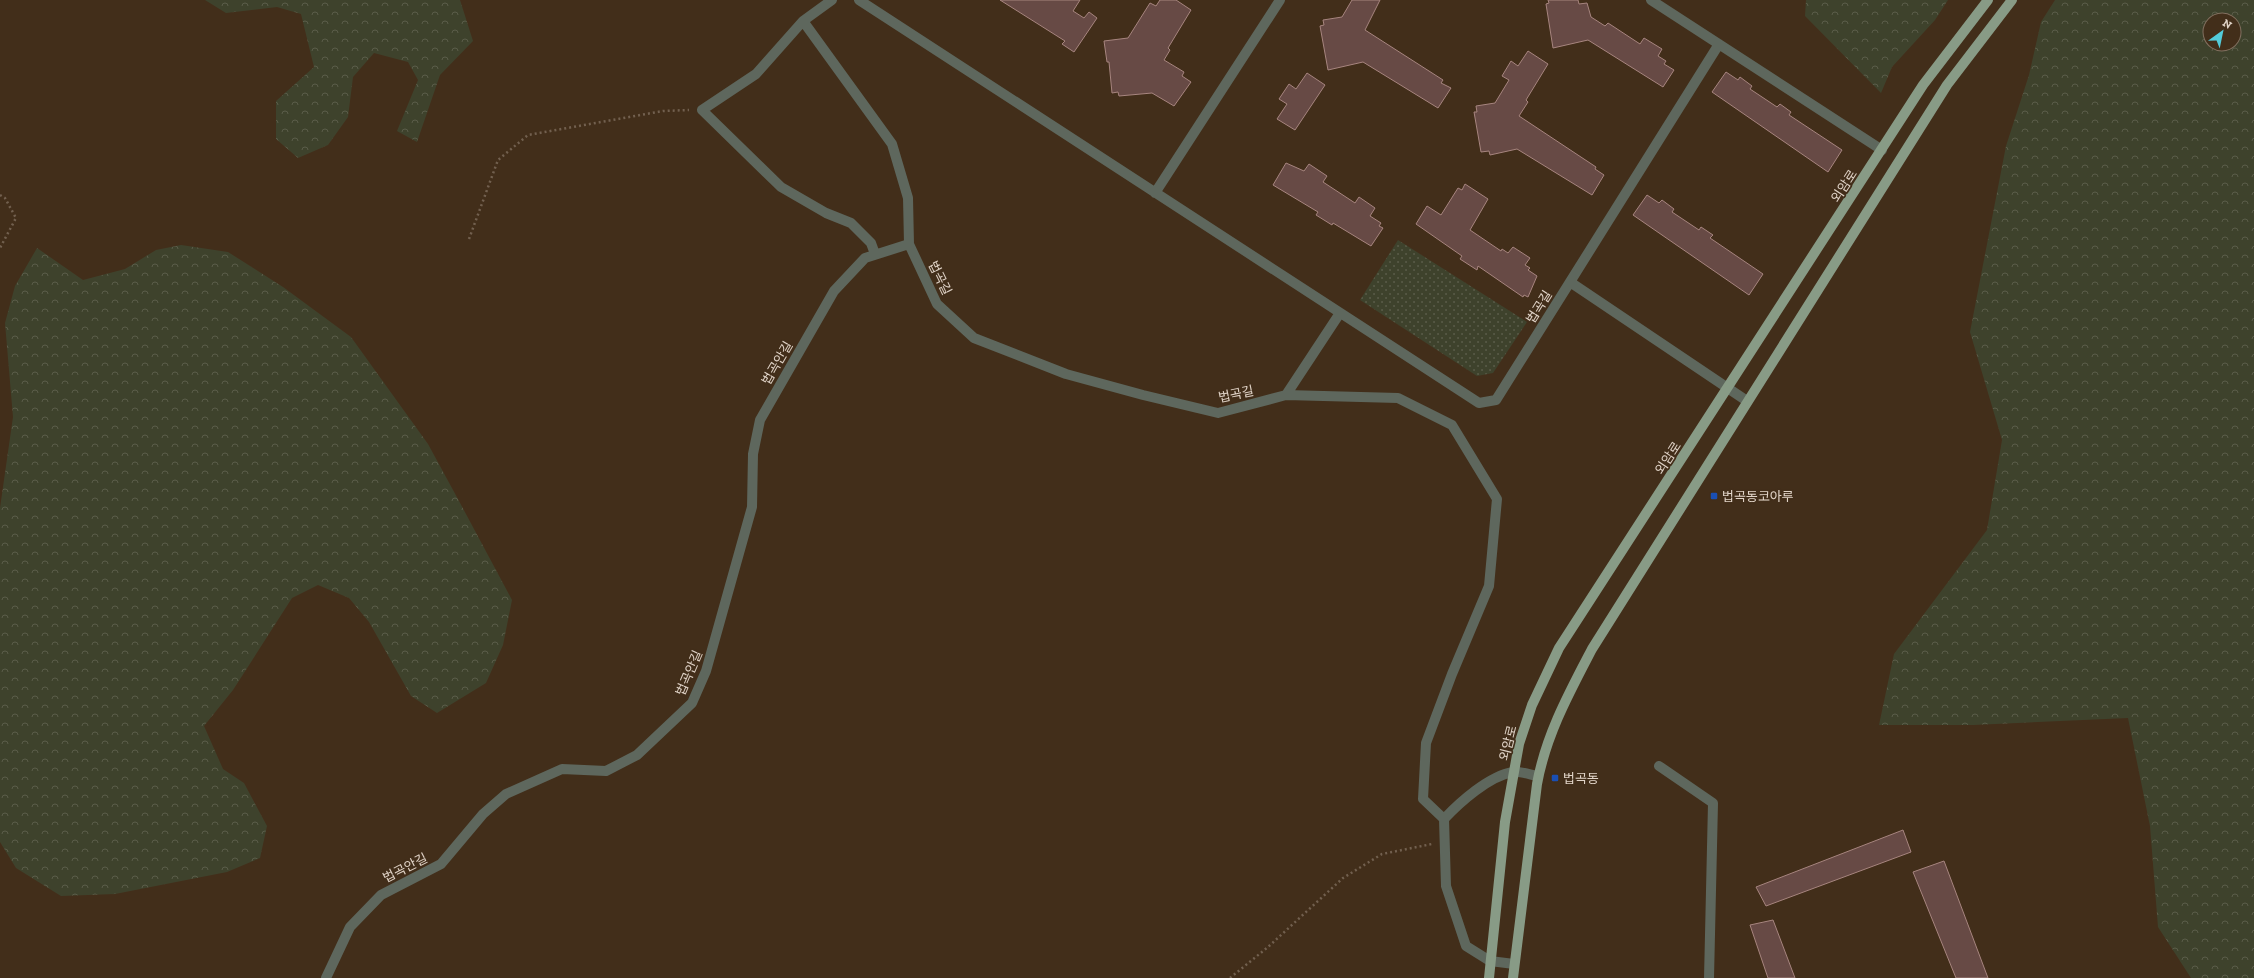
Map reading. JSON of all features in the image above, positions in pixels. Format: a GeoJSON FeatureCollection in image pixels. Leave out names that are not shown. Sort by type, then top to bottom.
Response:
{"type":"FeatureCollection","features":[{"type":"Feature","properties":{"kind":"main road","name":"외암로"},"geometry":{"type":"LineString","coordinates":[[1489,978],[1505,822],[1519,744],[1532,705],[1559,648],[1923,86],[1988,0]]}},
{"type":"Feature","properties":{"kind":"main road"},"geometry":{"type":"LineString","coordinates":[[1513,978],[1538,776],[1542,758],[1560,709],[1592,649],[1947,85],[2012,0]]}},
{"type":"Feature","properties":{"kind":"street"},"geometry":{"type":"LineString","coordinates":[[832,0],[803,21],[756,74],[702,110],[781,187],[826,213],[851,224],[871,243],[875,254]]}},
{"type":"Feature","properties":{"kind":"street","name":"법곡길"},"geometry":{"type":"LineString","coordinates":[[859,0],[1479,403],[1496,400],[1720,44]]}},
{"type":"Feature","properties":{"kind":"street"},"geometry":{"type":"LineString","coordinates":[[1155,193],[1280,0]]}},
{"type":"Feature","properties":{"kind":"street"},"geometry":{"type":"LineString","coordinates":[[1650,0],[1882,150]]}},
{"type":"Feature","properties":{"kind":"street","name":"법곡길"},"geometry":{"type":"LineString","coordinates":[[803,21],[892,144],[908,198],[909,244],[937,304],[974,338],[1066,374],[1143,395],[1218,412],[1286,395],[1398,398],[1452,425],[1497,499],[1489,586],[1452,674],[1426,743],[1423,799],[1444,819]]}},
{"type":"Feature","properties":{"kind":"street","name":"법곡안길"},"geometry":{"type":"LineString","coordinates":[[326,978],[350,927],[376,900],[381,895],[441,864],[483,814],[506,794],[562,769],[606,770],[637,756],[692,703],[706,671],[752,507],[753,454],[760,420],[834,291],[865,258],[909,244]]}},
{"type":"Feature","properties":{"kind":"street"},"geometry":{"type":"LineString","coordinates":[[1570,282],[1747,401]]}},
{"type":"Feature","properties":{"kind":"street"},"geometry":{"type":"LineString","coordinates":[[1286,395],[1340,313]]}},
{"type":"Feature","properties":{"kind":"street"},"geometry":{"type":"LineString","coordinates":[[1659,766],[1713,803],[1709,978]]}},
{"type":"Feature","properties":{"kind":"street"},"geometry":{"type":"LineString","coordinates":[[1514,964],[1490,961],[1466,946],[1446,886],[1444,819],[1464,798],[1500,776],[1514,772],[1538,776]]}},
{"type":"Feature","properties":{"kind":"path"},"geometry":{"type":"LineString","coordinates":[[469,239],[498,160],[528,135],[663,111],[702,110]]}},
{"type":"Feature","properties":{"kind":"path"},"geometry":{"type":"LineString","coordinates":[[0,195],[5,198],[16,218],[0,248]]}},
{"type":"Feature","properties":{"kind":"path"},"geometry":{"type":"LineString","coordinates":[[1230,978],[1268,946],[1343,878],[1382,854],[1444,841]]}},
{"type":"Feature","properties":{"kind":"green space"},"geometry":{"type":"Polygon","coordinates":[[[205,0],[460,0],[473,41],[440,75],[417,142],[397,131],[418,80],[408,62],[374,53],[353,77],[348,117],[328,145],[298,158],[276,139],[276,101],[314,67],[301,14],[277,7],[226,13],[205,0]]]}},
{"type":"Feature","properties":{"kind":"green space"},"geometry":{"type":"Polygon","coordinates":[[[1806,0],[1948,0],[1935,20],[1892,67],[1881,93],[1805,16],[1806,0]]]}},
{"type":"Feature","properties":{"kind":"green space"},"geometry":{"type":"Polygon","coordinates":[[[2055,0],[2254,0],[2254,978],[2191,978],[2158,927],[2150,826],[2128,718],[1973,725],[1879,725],[1894,654],[1987,530],[2002,440],[1970,332],[2006,146],[2029,75],[2041,22],[2055,0]]]}},
{"type":"Feature","properties":{"kind":"green space"},"geometry":{"type":"Polygon","coordinates":[[[1398,240],[1527,322],[1493,373],[1477,376],[1360,300],[1398,240]]]}},
{"type":"Feature","properties":{"kind":"green space"},"geometry":{"type":"Polygon","coordinates":[[[181,245],[228,252],[283,287],[351,337],[428,444],[512,600],[503,645],[486,683],[437,713],[411,696],[369,622],[349,598],[318,585],[292,598],[233,690],[204,726],[223,769],[244,783],[267,826],[260,858],[227,872],[115,894],[61,896],[16,868],[0,842],[0,508],[13,417],[5,323],[15,286],[37,248],[83,280],[125,269],[156,250],[181,245]]]}},
{"type":"Feature","properties":{"kind":"building"},"geometry":{"type":"Polygon","coordinates":[[[1000,0],[1080,0],[1073,11],[1084,18],[1089,12],[1097,18],[1074,52],[1062,44],[1065,41],[1000,0]]]}},
{"type":"Feature","properties":{"kind":"building"},"geometry":{"type":"Polygon","coordinates":[[[1160,0],[1176,0],[1191,10],[1168,48],[1170,50],[1164,60],[1184,72],[1182,76],[1191,82],[1174,106],[1152,93],[1119,96],[1118,92],[1112,93],[1109,62],[1107,62],[1104,41],[1128,38],[1150,3],[1156,6],[1160,0]]]}},
{"type":"Feature","properties":{"kind":"building"},"geometry":{"type":"Polygon","coordinates":[[[1352,0],[1380,0],[1365,30],[1443,80],[1441,83],[1451,88],[1438,108],[1363,62],[1328,70],[1320,26],[1324,25],[1323,20],[1342,17],[1352,0]]]}},
{"type":"Feature","properties":{"kind":"building"},"geometry":{"type":"Polygon","coordinates":[[[1548,0],[1578,0],[1579,4],[1587,3],[1591,17],[1605,26],[1608,23],[1640,44],[1644,38],[1662,49],[1658,56],[1666,61],[1664,64],[1674,70],[1663,87],[1588,40],[1553,48],[1546,4],[1549,3],[1548,0]]]}},
{"type":"Feature","properties":{"kind":"building"},"geometry":{"type":"Polygon","coordinates":[[[1528,51],[1548,64],[1526,100],[1528,102],[1519,116],[1596,167],[1595,169],[1604,175],[1592,195],[1517,149],[1490,155],[1489,151],[1481,152],[1474,112],[1477,112],[1476,106],[1495,103],[1509,80],[1502,76],[1511,61],[1518,66],[1528,51]]]}},
{"type":"Feature","properties":{"kind":"building"},"geometry":{"type":"Polygon","coordinates":[[[1726,72],[1738,80],[1740,77],[1752,86],[1750,89],[1777,107],[1780,104],[1791,112],[1789,115],[1842,150],[1828,172],[1712,92],[1726,72]]]}},
{"type":"Feature","properties":{"kind":"building"},"geometry":{"type":"Polygon","coordinates":[[[1307,73],[1325,85],[1295,130],[1277,119],[1287,104],[1279,99],[1289,84],[1296,89],[1307,73]]]}},
{"type":"Feature","properties":{"kind":"building"},"geometry":{"type":"Polygon","coordinates":[[[1286,163],[1304,171],[1309,164],[1327,176],[1323,182],[1355,203],[1359,197],[1375,208],[1370,216],[1381,223],[1379,226],[1383,228],[1371,246],[1333,223],[1332,225],[1316,215],[1318,212],[1273,185],[1286,163]]]}},
{"type":"Feature","properties":{"kind":"building"},"geometry":{"type":"Polygon","coordinates":[[[1465,184],[1488,199],[1470,230],[1501,251],[1502,249],[1508,253],[1513,247],[1530,258],[1525,265],[1530,268],[1528,270],[1537,276],[1528,297],[1524,295],[1523,297],[1478,266],[1477,270],[1460,259],[1462,256],[1416,224],[1427,206],[1441,215],[1458,188],[1462,190],[1465,184]]]}},
{"type":"Feature","properties":{"kind":"building"},"geometry":{"type":"Polygon","coordinates":[[[1647,195],[1659,203],[1662,200],[1674,209],[1672,212],[1699,230],[1701,227],[1713,235],[1710,238],[1763,274],[1749,295],[1633,215],[1647,195]]]}},
{"type":"Feature","properties":{"kind":"building"},"geometry":{"type":"Polygon","coordinates":[[[1903,830],[1911,852],[1766,906],[1756,887],[1903,830]]]}},
{"type":"Feature","properties":{"kind":"building"},"geometry":{"type":"Polygon","coordinates":[[[1944,861],[1988,978],[1956,978],[1913,872],[1944,861]]]}},
{"type":"Feature","properties":{"kind":"building"},"geometry":{"type":"Polygon","coordinates":[[[1773,920],[1795,978],[1768,978],[1750,925],[1773,920]]]}},
{"type":"Feature","properties":{"kind":"place","name":"법곡동코아루"},"geometry":{"type":"Point","coordinates":[1714,496]}},
{"type":"Feature","properties":{"kind":"place","name":"법곡동"},"geometry":{"type":"Point","coordinates":[1555,778]}}]}
